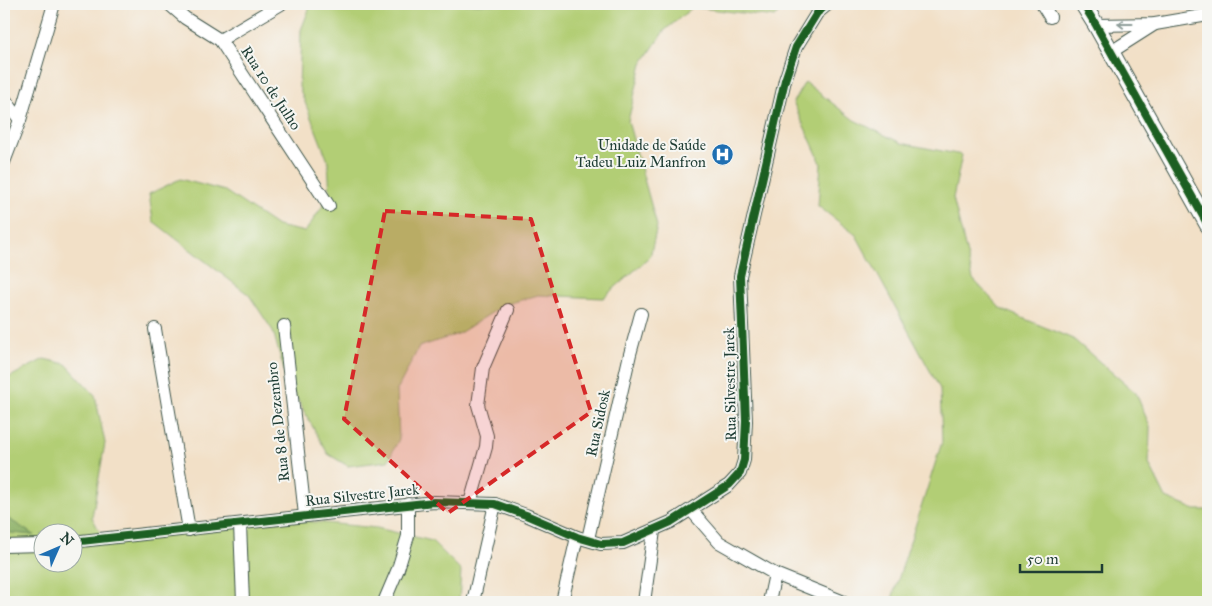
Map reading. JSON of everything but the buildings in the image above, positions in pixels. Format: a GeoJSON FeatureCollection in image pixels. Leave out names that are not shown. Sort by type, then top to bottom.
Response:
{"type":"FeatureCollection","features":[{"type":"Feature","properties":{"kind":"main road"},"geometry":{"type":"LineString","coordinates":[[1083,4],[1208,225]]}},
{"type":"Feature","properties":{"kind":"street"},"geometry":{"type":"LineString","coordinates":[[4,162],[20,120],[54,4]]}},
{"type":"Feature","properties":{"kind":"street","name":"Rua 10 de Julho"},"geometry":{"type":"LineString","coordinates":[[169,4],[185,18],[220,40],[329,206]]}},
{"type":"Feature","properties":{"kind":"street"},"geometry":{"type":"LineString","coordinates":[[220,40],[281,4]]}},
{"type":"Feature","properties":{"kind":"street","name":"Rua Silvestre Jarek"},"geometry":{"type":"LineString","coordinates":[[82,541],[434,502],[495,504],[601,544],[623,543],[654,531],[729,485],[740,473],[744,460],[746,421],[740,276],[785,80],[796,47],[817,13],[828,4]]}},
{"type":"Feature","properties":{"kind":"street"},"geometry":{"type":"LineString","coordinates":[[1042,4],[1050,17]]}},
{"type":"Feature","properties":{"kind":"street"},"geometry":{"type":"LineString","coordinates":[[1096,25],[1155,24],[1208,15]]}},
{"type":"Feature","properties":{"kind":"street"},"geometry":{"type":"LineString","coordinates":[[1111,52],[1155,24]]}},
{"type":"Feature","properties":{"kind":"street"},"geometry":{"type":"LineString","coordinates":[[4,98],[20,120]]}},
{"type":"Feature","properties":{"kind":"street"},"geometry":{"type":"LineString","coordinates":[[470,503],[486,447],[487,436],[478,405],[483,368],[508,310]]}},
{"type":"Feature","properties":{"kind":"street","name":"Rua Sidosk"},"geometry":{"type":"LineString","coordinates":[[562,602],[582,538],[641,314]]}},
{"type":"Feature","properties":{"kind":"street","name":"Rua 8 de Dezembro"},"geometry":{"type":"LineString","coordinates":[[284,326],[305,515]]}},
{"type":"Feature","properties":{"kind":"street"},"geometry":{"type":"LineString","coordinates":[[155,329],[189,530]]}},
{"type":"Feature","properties":{"kind":"street"},"geometry":{"type":"LineString","coordinates":[[384,602],[398,569],[408,536],[408,504]]}},
{"type":"Feature","properties":{"kind":"street"},"geometry":{"type":"LineString","coordinates":[[473,602],[495,504]]}},
{"type":"Feature","properties":{"kind":"street"},"geometry":{"type":"LineString","coordinates":[[691,510],[719,542],[775,574],[844,602]]}},
{"type":"Feature","properties":{"kind":"street"},"geometry":{"type":"LineString","coordinates":[[240,524],[243,602]]}},
{"type":"Feature","properties":{"kind":"street"},"geometry":{"type":"LineString","coordinates":[[644,602],[654,531]]}},
{"type":"Feature","properties":{"kind":"street"},"geometry":{"type":"LineString","coordinates":[[4,546],[32,545]]}},
{"type":"Feature","properties":{"kind":"street"},"geometry":{"type":"LineString","coordinates":[[769,602],[775,574]]}},
{"type":"Feature","properties":{"kind":"highlighted area"},"geometry":{"type":"Polygon","coordinates":[[[385,211],[531,219],[591,412],[448,513],[344,419],[385,211]]]}},
{"type":"Feature","properties":{"kind":"green space"},"geometry":{"type":"Polygon","coordinates":[[[311,4],[786,4],[775,17],[693,7],[664,31],[642,64],[628,121],[657,226],[650,257],[603,298],[538,295],[504,305],[458,334],[419,347],[397,390],[399,439],[388,461],[348,466],[328,454],[287,381],[273,331],[249,295],[153,221],[149,194],[180,179],[225,191],[277,226],[305,232],[330,195],[328,161],[299,87],[301,30],[311,4]]]}},
{"type":"Feature","properties":{"kind":"green space"},"geometry":{"type":"Polygon","coordinates":[[[805,82],[854,120],[901,143],[962,155],[953,198],[973,279],[1001,309],[1073,339],[1136,393],[1150,427],[1149,464],[1166,498],[1195,510],[1208,510],[1208,602],[891,602],[942,442],[940,389],[856,235],[818,206],[821,163],[793,102],[805,82]]]}},
{"type":"Feature","properties":{"kind":"green space"},"geometry":{"type":"Polygon","coordinates":[[[44,359],[66,364],[95,395],[105,443],[92,517],[102,536],[294,520],[377,528],[432,541],[461,570],[459,602],[4,602],[4,532],[32,535],[32,574],[82,574],[82,524],[32,524],[32,534],[4,516],[4,380],[44,359]]]}},
{"type":"Feature","properties":{"kind":"green space"},"geometry":{"type":"Polygon","coordinates":[[[4,516],[32,535],[4,532],[4,516]]]}},
{"type":"Feature","properties":{"kind":"cycle path"},"geometry":{"type":"LineString","coordinates":[[82,541],[434,502],[495,504],[577,537],[601,544],[623,543],[671,522],[729,485],[740,473],[744,460],[746,421],[740,276],[785,80],[796,47],[817,13],[828,4]]}},
{"type":"Feature","properties":{"kind":"cycle path"},"geometry":{"type":"LineString","coordinates":[[1083,4],[1208,225]]}},
{"type":"Feature","properties":{"kind":"place","name":"Unidade de Saúde Tadeu Luiz Manfron"},"geometry":{"type":"Point","coordinates":[722,154]}}]}
